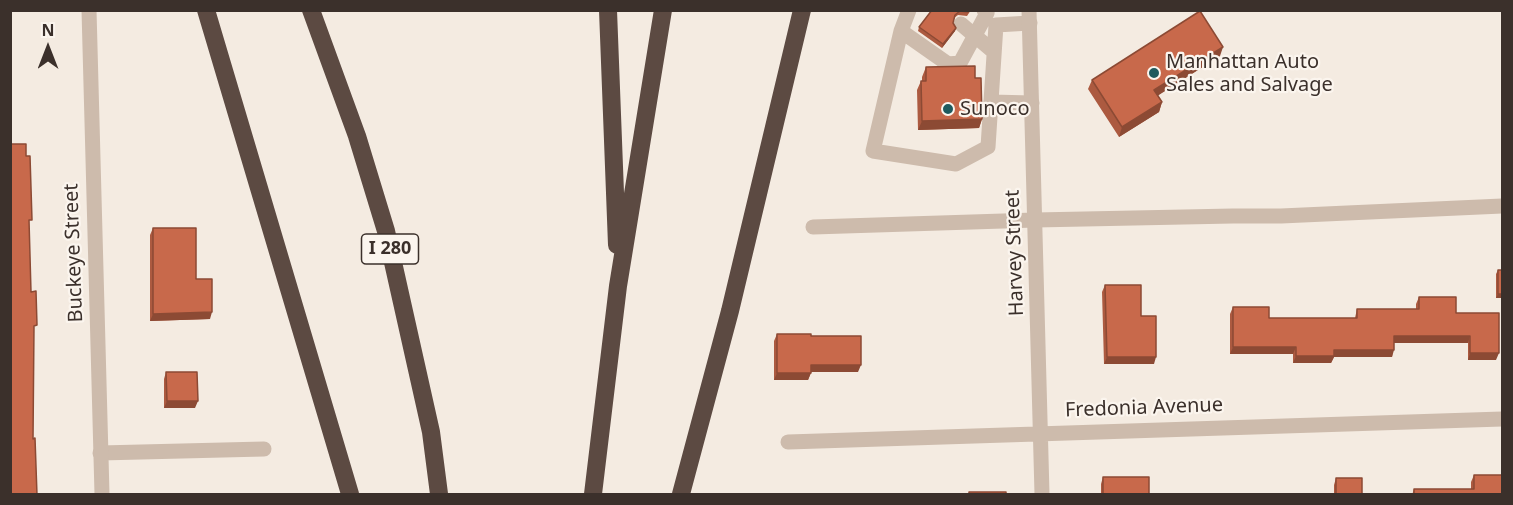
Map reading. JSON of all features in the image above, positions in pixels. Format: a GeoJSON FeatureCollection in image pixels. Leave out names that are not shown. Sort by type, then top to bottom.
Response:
{"type":"FeatureCollection","features":[{"type":"Feature","properties":{"kind":"highway"},"geometry":{"type":"LineString","coordinates":[[206,10],[350,495]]}},
{"type":"Feature","properties":{"kind":"highway","name":"I 280"},"geometry":{"type":"LineString","coordinates":[[311,10],[357,136],[386,231],[431,432],[439,495]]}},
{"type":"Feature","properties":{"kind":"highway"},"geometry":{"type":"LineString","coordinates":[[608,10],[618,286]]}},
{"type":"Feature","properties":{"kind":"highway"},"geometry":{"type":"LineString","coordinates":[[593,495],[618,286],[663,10]]}},
{"type":"Feature","properties":{"kind":"highway"},"geometry":{"type":"LineString","coordinates":[[681,495],[730,311],[802,10]]}},
{"type":"Feature","properties":{"kind":"street","name":"Buckeye Street"},"geometry":{"type":"LineString","coordinates":[[89,10],[102,495]]}},
{"type":"Feature","properties":{"kind":"street"},"geometry":{"type":"LineString","coordinates":[[909,10],[901,31],[873,151],[956,164],[988,147],[996,25],[1030,17]]}},
{"type":"Feature","properties":{"kind":"street"},"geometry":{"type":"LineString","coordinates":[[901,31],[948,64],[960,63],[987,13],[984,10]]}},
{"type":"Feature","properties":{"kind":"street","name":"Harvey Street"},"geometry":{"type":"LineString","coordinates":[[1030,17],[1042,495]]}},
{"type":"Feature","properties":{"kind":"street"},"geometry":{"type":"LineString","coordinates":[[961,24],[994,52]]}},
{"type":"Feature","properties":{"kind":"street"},"geometry":{"type":"LineString","coordinates":[[991,102],[1032,103]]}},
{"type":"Feature","properties":{"kind":"street"},"geometry":{"type":"LineString","coordinates":[[813,227],[1281,216],[1503,206]]}},
{"type":"Feature","properties":{"kind":"street","name":"Fredonia Avenue"},"geometry":{"type":"LineString","coordinates":[[788,442],[1040,432],[1503,419]]}},
{"type":"Feature","properties":{"kind":"street"},"geometry":{"type":"LineString","coordinates":[[100,453],[264,449]]}},
{"type":"Feature","properties":{"kind":"building"},"geometry":{"type":"Polygon","coordinates":[[[932,10],[970,10],[960,11],[955,15],[953,23],[956,28],[943,44],[919,27],[932,10]]]}},
{"type":"Feature","properties":{"kind":"building","name":"Manhattan Auto Sales and Salvage"},"geometry":{"type":"Polygon","coordinates":[[[1200,11],[1223,47],[1154,90],[1162,102],[1122,127],[1092,80],[1200,11]]]}},
{"type":"Feature","properties":{"kind":"building","name":"Sunoco"},"geometry":{"type":"Polygon","coordinates":[[[975,66],[975,78],[981,78],[982,119],[922,121],[921,81],[926,81],[926,67],[975,66]]]}},
{"type":"Feature","properties":{"kind":"building"},"geometry":{"type":"Polygon","coordinates":[[[10,144],[26,144],[26,156],[30,156],[31,292],[36,291],[37,325],[34,326],[33,439],[35,438],[37,495],[10,495],[10,144]]]}},
{"type":"Feature","properties":{"kind":"building"},"geometry":{"type":"Polygon","coordinates":[[[153,228],[196,228],[196,279],[212,279],[212,312],[153,314],[153,228]]]}},
{"type":"Feature","properties":{"kind":"building"},"geometry":{"type":"Polygon","coordinates":[[[1498,270],[1503,270],[1503,294],[1498,294],[1498,270]]]}},
{"type":"Feature","properties":{"kind":"building"},"geometry":{"type":"Polygon","coordinates":[[[1105,285],[1141,285],[1141,316],[1156,316],[1156,357],[1107,357],[1105,285]]]}},
{"type":"Feature","properties":{"kind":"building"},"geometry":{"type":"Polygon","coordinates":[[[1419,297],[1456,297],[1456,313],[1499,313],[1499,353],[1470,353],[1470,336],[1394,336],[1394,350],[1334,350],[1334,356],[1296,356],[1296,347],[1233,347],[1233,307],[1269,307],[1269,318],[1357,318],[1357,309],[1419,309],[1419,297]]]}},
{"type":"Feature","properties":{"kind":"building"},"geometry":{"type":"Polygon","coordinates":[[[777,334],[861,336],[861,365],[811,365],[811,373],[777,373],[777,334]]]}},
{"type":"Feature","properties":{"kind":"building"},"geometry":{"type":"Polygon","coordinates":[[[166,372],[197,372],[198,401],[167,401],[166,372]]]}},
{"type":"Feature","properties":{"kind":"building"},"geometry":{"type":"Polygon","coordinates":[[[1474,475],[1503,475],[1503,495],[1414,495],[1414,489],[1474,489],[1474,475]]]}},
{"type":"Feature","properties":{"kind":"building"},"geometry":{"type":"Polygon","coordinates":[[[1103,477],[1149,477],[1149,495],[1103,495],[1103,477]]]}},
{"type":"Feature","properties":{"kind":"building"},"geometry":{"type":"Polygon","coordinates":[[[1336,478],[1362,478],[1362,495],[1336,495],[1336,478]]]}},
{"type":"Feature","properties":{"kind":"building"},"geometry":{"type":"Polygon","coordinates":[[[969,492],[1006,492],[1006,495],[969,495],[969,492]]]}},
{"type":"Feature","properties":{"kind":"place","name":"Manhattan Auto Sales and Salvage"},"geometry":{"type":"Point","coordinates":[1154,73]}},
{"type":"Feature","properties":{"kind":"place","name":"Sunoco"},"geometry":{"type":"Point","coordinates":[948,109]}}]}
